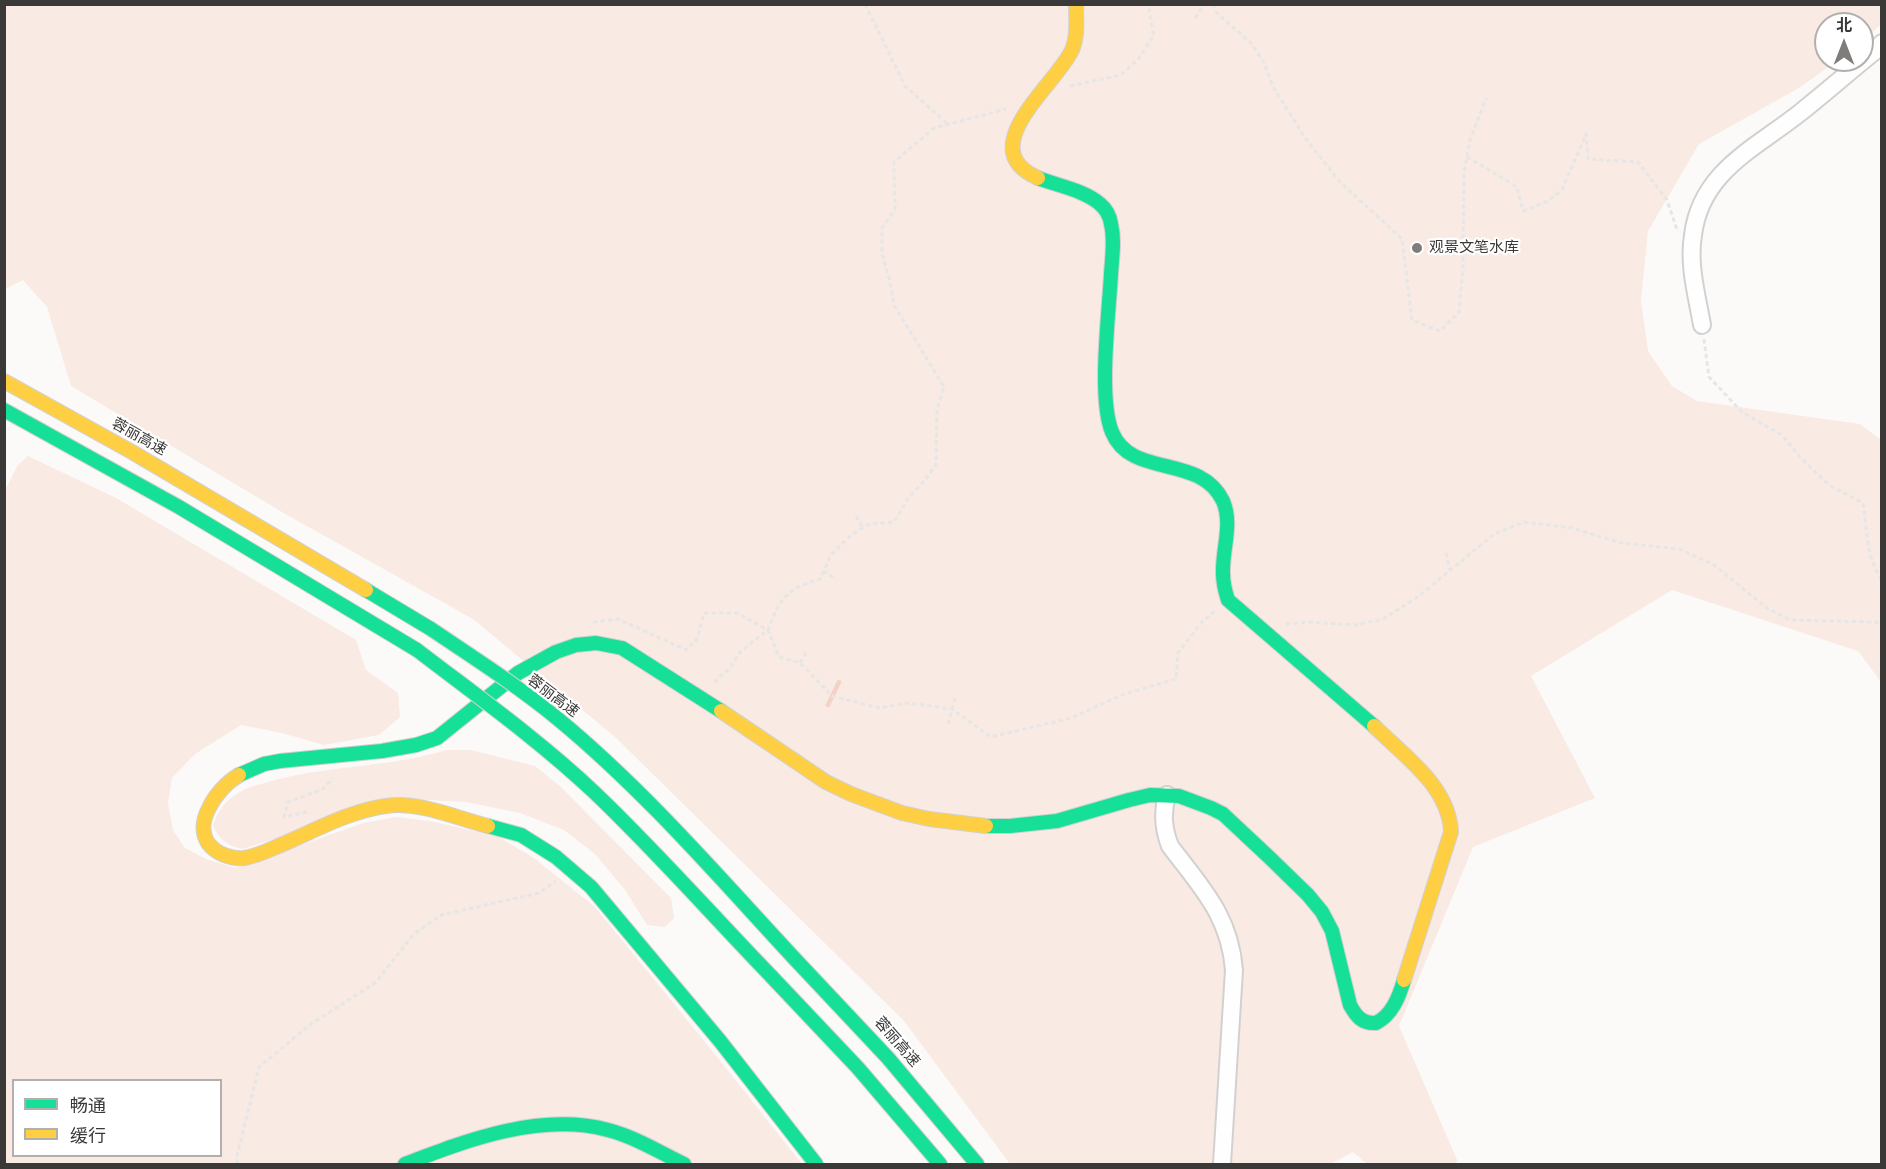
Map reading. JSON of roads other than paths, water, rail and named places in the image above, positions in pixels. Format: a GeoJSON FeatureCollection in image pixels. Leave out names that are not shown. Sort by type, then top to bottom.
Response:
{"type":"FeatureCollection","features":[{"type":"Feature","properties":{"kind":"main road"},"geometry":{"type":"LineString","coordinates":[[816,1164],[720,1041],[591,887],[556,857],[520,835],[409,805],[386,806],[360,812],[244,859],[226,857],[212,846],[205,832],[204,817],[224,786],[239,774],[256,766],[285,760],[374,753],[439,737],[486,698],[551,653],[575,646],[603,644],[617,646],[701,698],[826,782],[870,803],[918,818],[966,825],[1028,825],[1063,820],[1086,814],[1127,798],[1148,795],[1188,798],[1223,814],[1315,901],[1332,932],[1351,1009],[1359,1018],[1369,1023],[1381,1020],[1390,1012],[1401,992],[1451,832],[1449,809],[1437,789],[1373,725],[1228,600],[1223,590],[1222,580],[1228,514],[1222,498],[1203,479],[1190,472],[1140,460],[1127,453],[1115,440],[1108,423],[1106,398],[1112,252],[1110,219],[1099,202],[1031,176],[1019,168],[1011,152],[1013,138],[1020,124],[1071,52],[1076,39],[1076,4]]}},
{"type":"Feature","properties":{"kind":"main road","name":"蓉丽高速"},"geometry":{"type":"LineString","coordinates":[[4,381],[132,452],[431,629],[573,731],[641,793],[793,957],[844,1006],[935,1111],[977,1164]]}},
{"type":"Feature","properties":{"kind":"main road"},"geometry":{"type":"LineString","coordinates":[[4,410],[179,507],[417,650],[545,748],[642,838],[855,1065],[940,1164]]}},
{"type":"Feature","properties":{"kind":"main road"},"geometry":{"type":"LineString","coordinates":[[405,1164],[463,1143],[569,1124],[596,1127],[622,1134],[684,1164]]}},
{"type":"Feature","properties":{"kind":"street"},"geometry":{"type":"LineString","coordinates":[[1702,325],[1691,264],[1693,232],[1710,187],[1731,164],[1800,113],[1875,51],[1881,43]]}},
{"type":"Feature","properties":{"kind":"street"},"geometry":{"type":"LineString","coordinates":[[1167,795],[1163,815],[1170,846],[1216,907],[1228,934],[1233,958],[1222,1164]]}},
{"type":"Feature","properties":{"kind":"waterway"},"geometry":{"type":"LineString","coordinates":[[828,705],[839,682]]}},
{"type":"Feature","properties":{"kind":"place","name":"观景文笔水库"},"geometry":{"type":"Point","coordinates":[1417,248]}}]}
